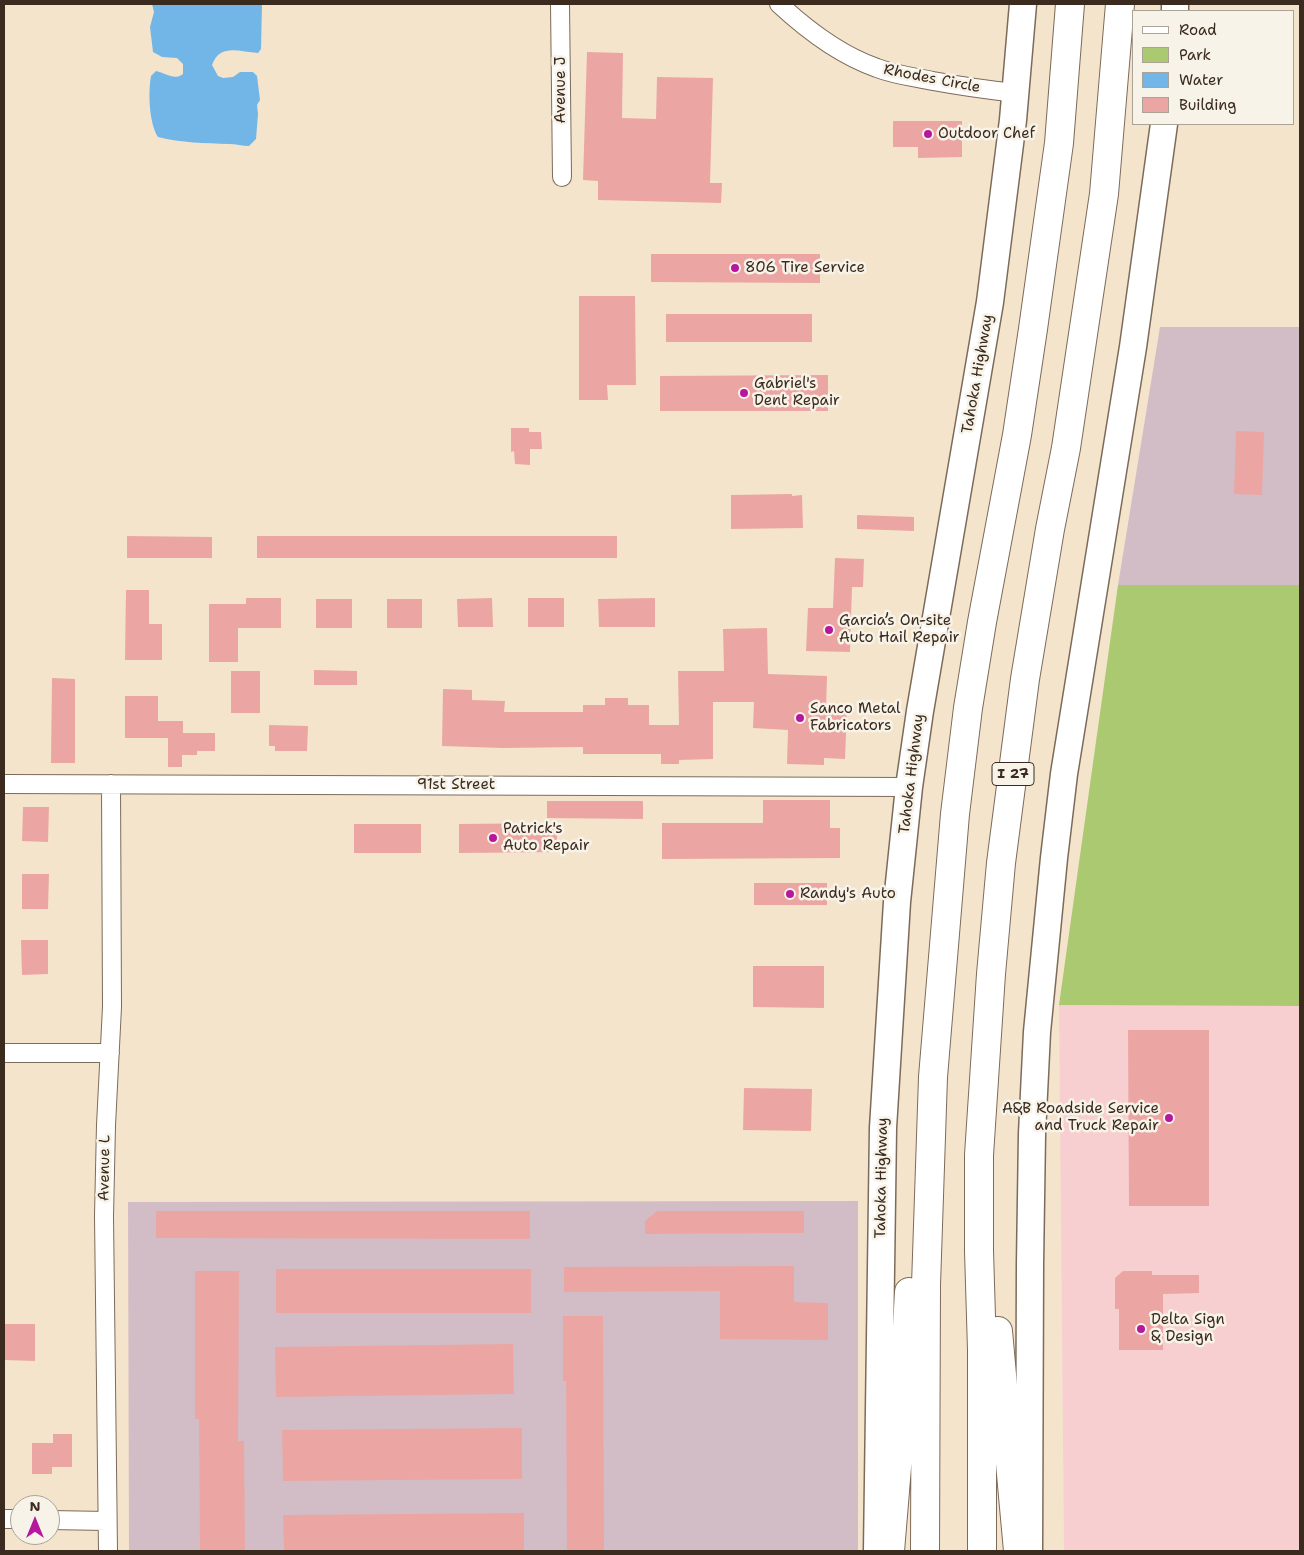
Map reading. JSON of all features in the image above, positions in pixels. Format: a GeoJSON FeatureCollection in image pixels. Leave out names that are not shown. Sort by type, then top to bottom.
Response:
{"type":"FeatureCollection","features":[{"type":"Feature","properties":{"kind":"highway"},"geometry":{"type":"LineString","coordinates":[[925,1551],[926,1285],[933,1092],[955,814],[968,708],[1017,435],[1033,330],[1059,143],[1070,4]]}},
{"type":"Feature","properties":{"kind":"highway","name":"I 27"},"geometry":{"type":"LineString","coordinates":[[982,1551],[980,1136],[991,974],[1001,862],[1025,678],[1050,529],[1066,448],[1104,194],[1120,4]]}},
{"type":"Feature","properties":{"kind":"highway"},"geometry":{"type":"LineString","coordinates":[[890,1551],[904,1395],[909,1284],[933,1092]]}},
{"type":"Feature","properties":{"kind":"highway"},"geometry":{"type":"LineString","coordinates":[[980,1136],[1018,1551]]}},
{"type":"Feature","properties":{"kind":"main road","name":"Tahoka Highway"},"geometry":{"type":"LineString","coordinates":[[877,1551],[883,1128],[897,902],[909,787],[920,711],[990,302],[1016,93],[1023,4]]}},
{"type":"Feature","properties":{"kind":"main road"},"geometry":{"type":"LineString","coordinates":[[1029,1551],[1032,1154],[1039,1013],[1064,774],[1133,347],[1164,125]]}},
{"type":"Feature","properties":{"kind":"street","name":"Avenue J"},"geometry":{"type":"LineString","coordinates":[[560,4],[562,177]]}},
{"type":"Feature","properties":{"kind":"street","name":"Rhodes Circle"},"geometry":{"type":"LineString","coordinates":[[779,4],[812,32],[841,51],[876,68],[984,90],[1016,93]]}},
{"type":"Feature","properties":{"kind":"street","name":"91st Street"},"geometry":{"type":"LineString","coordinates":[[4,784],[909,787]]}},
{"type":"Feature","properties":{"kind":"street","name":"Avenue L"},"geometry":{"type":"LineString","coordinates":[[108,1551],[104,1216],[112,1007],[111,784]]}},
{"type":"Feature","properties":{"kind":"street"},"geometry":{"type":"LineString","coordinates":[[4,1052],[110,1053]]}},
{"type":"Feature","properties":{"kind":"street"},"geometry":{"type":"LineString","coordinates":[[60,1520],[107,1521]]}},
{"type":"Feature","properties":{"kind":"shaded area"},"geometry":{"type":"Polygon","coordinates":[[[1160,327],[1300,327],[1300,585],[1118,585],[1160,327]]]}},
{"type":"Feature","properties":{"kind":"shaded area"},"geometry":{"type":"Polygon","coordinates":[[[1059,1005],[1300,1006],[1300,1551],[1064,1551],[1059,1005]]]}},
{"type":"Feature","properties":{"kind":"shaded area"},"geometry":{"type":"Polygon","coordinates":[[[858,1201],[858,1551],[129,1551],[128,1202],[858,1201]]]}},
{"type":"Feature","properties":{"kind":"green space"},"geometry":{"type":"Polygon","coordinates":[[[1118,585],[1300,585],[1300,1006],[1059,1005],[1118,585]]]}},
{"type":"Feature","properties":{"kind":"water"},"geometry":{"type":"Polygon","coordinates":[[[152,4],[262,4],[261,49],[258,53],[225,51],[215,58],[212,65],[218,76],[223,78],[233,77],[240,72],[253,72],[257,76],[260,100],[257,105],[256,139],[249,146],[184,142],[158,137],[150,107],[151,76],[156,71],[173,77],[180,76],[183,74],[183,64],[177,58],[162,57],[153,52],[150,27],[154,12],[152,4]]]}},
{"type":"Feature","properties":{"kind":"building"},"geometry":{"type":"Polygon","coordinates":[[[587,52],[623,53],[622,118],[656,119],[657,77],[713,78],[710,183],[722,183],[721,203],[598,200],[598,181],[583,180],[587,52]]]}},
{"type":"Feature","properties":{"kind":"building","name":"Outdoor Chef"},"geometry":{"type":"Polygon","coordinates":[[[893,121],[962,121],[962,157],[918,158],[918,147],[893,147],[893,121]]]}},
{"type":"Feature","properties":{"kind":"building","name":"806 Tire Service"},"geometry":{"type":"Polygon","coordinates":[[[651,254],[820,254],[820,283],[651,282],[651,254]]]}},
{"type":"Feature","properties":{"kind":"building"},"geometry":{"type":"Polygon","coordinates":[[[579,296],[635,296],[636,385],[607,385],[608,400],[579,400],[579,296]]]}},
{"type":"Feature","properties":{"kind":"building"},"geometry":{"type":"Polygon","coordinates":[[[666,314],[812,314],[812,342],[666,342],[666,314]]]}},
{"type":"Feature","properties":{"kind":"building","name":"Gabriel's Dent Repair"},"geometry":{"type":"Polygon","coordinates":[[[828,375],[828,411],[660,411],[660,376],[828,375]]]}},
{"type":"Feature","properties":{"kind":"building"},"geometry":{"type":"Polygon","coordinates":[[[511,428],[529,428],[529,432],[541,432],[542,449],[530,449],[530,465],[515,464],[514,451],[511,452],[511,428]]]}},
{"type":"Feature","properties":{"kind":"building"},"geometry":{"type":"Polygon","coordinates":[[[1236,431],[1264,432],[1262,495],[1234,494],[1236,431]]]}},
{"type":"Feature","properties":{"kind":"building"},"geometry":{"type":"Polygon","coordinates":[[[792,494],[792,496],[802,495],[803,528],[731,529],[731,495],[792,494]]]}},
{"type":"Feature","properties":{"kind":"building"},"geometry":{"type":"Polygon","coordinates":[[[857,515],[914,517],[914,531],[857,529],[857,515]]]}},
{"type":"Feature","properties":{"kind":"building"},"geometry":{"type":"Polygon","coordinates":[[[127,536],[212,537],[212,558],[127,558],[127,536]]]}},
{"type":"Feature","properties":{"kind":"building"},"geometry":{"type":"Polygon","coordinates":[[[257,536],[617,536],[617,558],[257,558],[257,536]]]}},
{"type":"Feature","properties":{"kind":"building","name":"Garcia’s On-site Auto Hail Repair"},"geometry":{"type":"Polygon","coordinates":[[[835,558],[864,559],[863,587],[852,587],[850,652],[806,651],[808,608],[833,608],[835,558]]]}},
{"type":"Feature","properties":{"kind":"building"},"geometry":{"type":"Polygon","coordinates":[[[126,590],[149,590],[149,624],[162,624],[162,660],[125,660],[126,590]]]}},
{"type":"Feature","properties":{"kind":"building"},"geometry":{"type":"Polygon","coordinates":[[[246,598],[281,598],[281,628],[238,628],[238,662],[209,662],[209,604],[246,604],[246,598]]]}},
{"type":"Feature","properties":{"kind":"building"},"geometry":{"type":"Polygon","coordinates":[[[492,598],[493,627],[458,627],[457,599],[492,598]]]}},
{"type":"Feature","properties":{"kind":"building"},"geometry":{"type":"Polygon","coordinates":[[[528,598],[564,598],[564,627],[528,627],[528,598]]]}},
{"type":"Feature","properties":{"kind":"building"},"geometry":{"type":"Polygon","coordinates":[[[655,598],[655,627],[599,627],[598,599],[655,598]]]}},
{"type":"Feature","properties":{"kind":"building"},"geometry":{"type":"Polygon","coordinates":[[[316,599],[352,599],[352,628],[316,628],[316,599]]]}},
{"type":"Feature","properties":{"kind":"building"},"geometry":{"type":"Polygon","coordinates":[[[387,599],[422,599],[422,628],[387,628],[387,599]]]}},
{"type":"Feature","properties":{"kind":"building"},"geometry":{"type":"Polygon","coordinates":[[[767,628],[768,674],[827,676],[826,708],[847,709],[845,759],[824,758],[824,765],[787,764],[788,730],[753,728],[754,702],[713,702],[713,759],[679,760],[679,764],[661,764],[661,754],[583,754],[583,747],[503,748],[442,746],[443,689],[472,690],[472,700],[505,701],[504,712],[583,712],[583,705],[605,705],[605,698],[628,698],[628,705],[649,705],[649,725],[679,725],[678,671],[724,671],[723,629],[767,628]]]}},
{"type":"Feature","properties":{"kind":"building"},"geometry":{"type":"Polygon","coordinates":[[[314,670],[357,671],[357,685],[314,685],[314,670]]]}},
{"type":"Feature","properties":{"kind":"building"},"geometry":{"type":"Polygon","coordinates":[[[231,671],[260,671],[260,713],[231,713],[231,671]]]}},
{"type":"Feature","properties":{"kind":"building"},"geometry":{"type":"Polygon","coordinates":[[[52,678],[75,679],[75,763],[51,763],[52,678]]]}},
{"type":"Feature","properties":{"kind":"building"},"geometry":{"type":"Polygon","coordinates":[[[125,696],[158,696],[158,721],[183,721],[183,733],[215,733],[215,751],[197,751],[197,755],[182,755],[182,767],[168,767],[168,738],[125,738],[125,696]]]}},
{"type":"Feature","properties":{"kind":"building"},"geometry":{"type":"Polygon","coordinates":[[[269,725],[308,726],[307,751],[275,751],[275,746],[269,746],[269,725]]]}},
{"type":"Feature","properties":{"kind":"building"},"geometry":{"type":"Polygon","coordinates":[[[763,800],[830,800],[830,828],[840,828],[840,858],[662,859],[662,823],[763,823],[763,800]]]}},
{"type":"Feature","properties":{"kind":"building"},"geometry":{"type":"Polygon","coordinates":[[[547,801],[643,801],[643,819],[547,818],[547,801]]]}},
{"type":"Feature","properties":{"kind":"building"},"geometry":{"type":"Polygon","coordinates":[[[23,807],[49,807],[48,842],[22,841],[23,807]]]}},
{"type":"Feature","properties":{"kind":"building","name":"Patrick's Auto Repair"},"geometry":{"type":"Polygon","coordinates":[[[557,823],[557,852],[459,853],[459,824],[557,823]]]}},
{"type":"Feature","properties":{"kind":"building"},"geometry":{"type":"Polygon","coordinates":[[[354,824],[421,824],[421,853],[354,853],[354,824]]]}},
{"type":"Feature","properties":{"kind":"building"},"geometry":{"type":"Polygon","coordinates":[[[22,874],[49,874],[48,909],[22,909],[22,874]]]}},
{"type":"Feature","properties":{"kind":"building","name":"Randy's Auto"},"geometry":{"type":"Polygon","coordinates":[[[754,883],[827,883],[827,905],[754,905],[754,883]]]}},
{"type":"Feature","properties":{"kind":"building"},"geometry":{"type":"Polygon","coordinates":[[[21,940],[48,940],[48,974],[22,975],[21,940]]]}},
{"type":"Feature","properties":{"kind":"building"},"geometry":{"type":"Polygon","coordinates":[[[753,966],[824,966],[824,1008],[753,1007],[753,966]]]}},
{"type":"Feature","properties":{"kind":"building","name":"A&B Roadside Service and Truck Repair"},"geometry":{"type":"Polygon","coordinates":[[[1128,1030],[1209,1030],[1209,1206],[1129,1206],[1128,1030]]]}},
{"type":"Feature","properties":{"kind":"building"},"geometry":{"type":"Polygon","coordinates":[[[744,1088],[812,1089],[811,1131],[743,1130],[744,1088]]]}},
{"type":"Feature","properties":{"kind":"building"},"geometry":{"type":"Polygon","coordinates":[[[156,1211],[530,1211],[530,1239],[156,1238],[156,1211]]]}},
{"type":"Feature","properties":{"kind":"building"},"geometry":{"type":"Polygon","coordinates":[[[657,1211],[804,1211],[804,1233],[645,1234],[645,1221],[657,1211]]]}},
{"type":"Feature","properties":{"kind":"building"},"geometry":{"type":"Polygon","coordinates":[[[794,1266],[794,1302],[828,1303],[828,1340],[720,1339],[720,1291],[564,1292],[564,1267],[794,1266]]]}},
{"type":"Feature","properties":{"kind":"building"},"geometry":{"type":"Polygon","coordinates":[[[276,1269],[531,1269],[531,1313],[276,1313],[276,1269]]]}},
{"type":"Feature","properties":{"kind":"building"},"geometry":{"type":"Polygon","coordinates":[[[195,1271],[239,1271],[238,1441],[244,1441],[245,1551],[200,1551],[199,1419],[195,1419],[195,1271]]]}},
{"type":"Feature","properties":{"kind":"building","name":"Delta Sign & Design"},"geometry":{"type":"Polygon","coordinates":[[[1123,1271],[1152,1271],[1152,1275],[1199,1275],[1199,1293],[1163,1294],[1163,1350],[1119,1350],[1119,1309],[1115,1309],[1115,1278],[1123,1271]]]}},
{"type":"Feature","properties":{"kind":"building"},"geometry":{"type":"Polygon","coordinates":[[[563,1316],[603,1316],[604,1551],[567,1551],[566,1381],[563,1381],[563,1316]]]}},
{"type":"Feature","properties":{"kind":"building"},"geometry":{"type":"Polygon","coordinates":[[[4,1324],[35,1324],[35,1361],[4,1360],[4,1324]]]}},
{"type":"Feature","properties":{"kind":"building"},"geometry":{"type":"Polygon","coordinates":[[[513,1344],[514,1394],[276,1397],[275,1347],[513,1344]]]}},
{"type":"Feature","properties":{"kind":"building"},"geometry":{"type":"Polygon","coordinates":[[[522,1428],[522,1479],[283,1481],[282,1430],[522,1428]]]}},
{"type":"Feature","properties":{"kind":"building"},"geometry":{"type":"Polygon","coordinates":[[[53,1434],[72,1434],[72,1467],[52,1467],[52,1474],[32,1474],[32,1443],[53,1443],[53,1434]]]}},
{"type":"Feature","properties":{"kind":"building"},"geometry":{"type":"Polygon","coordinates":[[[524,1513],[524,1551],[284,1551],[283,1515],[524,1513]]]}},
{"type":"Feature","properties":{"kind":"place","name":"Outdoor Chef"},"geometry":{"type":"Point","coordinates":[928,134]}},
{"type":"Feature","properties":{"kind":"place","name":"806 Tire Service"},"geometry":{"type":"Point","coordinates":[735,268]}},
{"type":"Feature","properties":{"kind":"place","name":"Gabriel's Dent Repair"},"geometry":{"type":"Point","coordinates":[744,393]}},
{"type":"Feature","properties":{"kind":"place","name":"Garcia’s On-site Auto Hail Repair"},"geometry":{"type":"Point","coordinates":[829,630]}},
{"type":"Feature","properties":{"kind":"place","name":"Sanco Metal Fabricators"},"geometry":{"type":"Point","coordinates":[800,718]}},
{"type":"Feature","properties":{"kind":"place","name":"Patrick's Auto Repair"},"geometry":{"type":"Point","coordinates":[493,838]}},
{"type":"Feature","properties":{"kind":"place","name":"Randy's Auto"},"geometry":{"type":"Point","coordinates":[790,894]}},
{"type":"Feature","properties":{"kind":"place","name":"A&B Roadside Service and Truck Repair"},"geometry":{"type":"Point","coordinates":[1169,1118]}},
{"type":"Feature","properties":{"kind":"place","name":"Delta Sign & Design"},"geometry":{"type":"Point","coordinates":[1141,1329]}}]}
